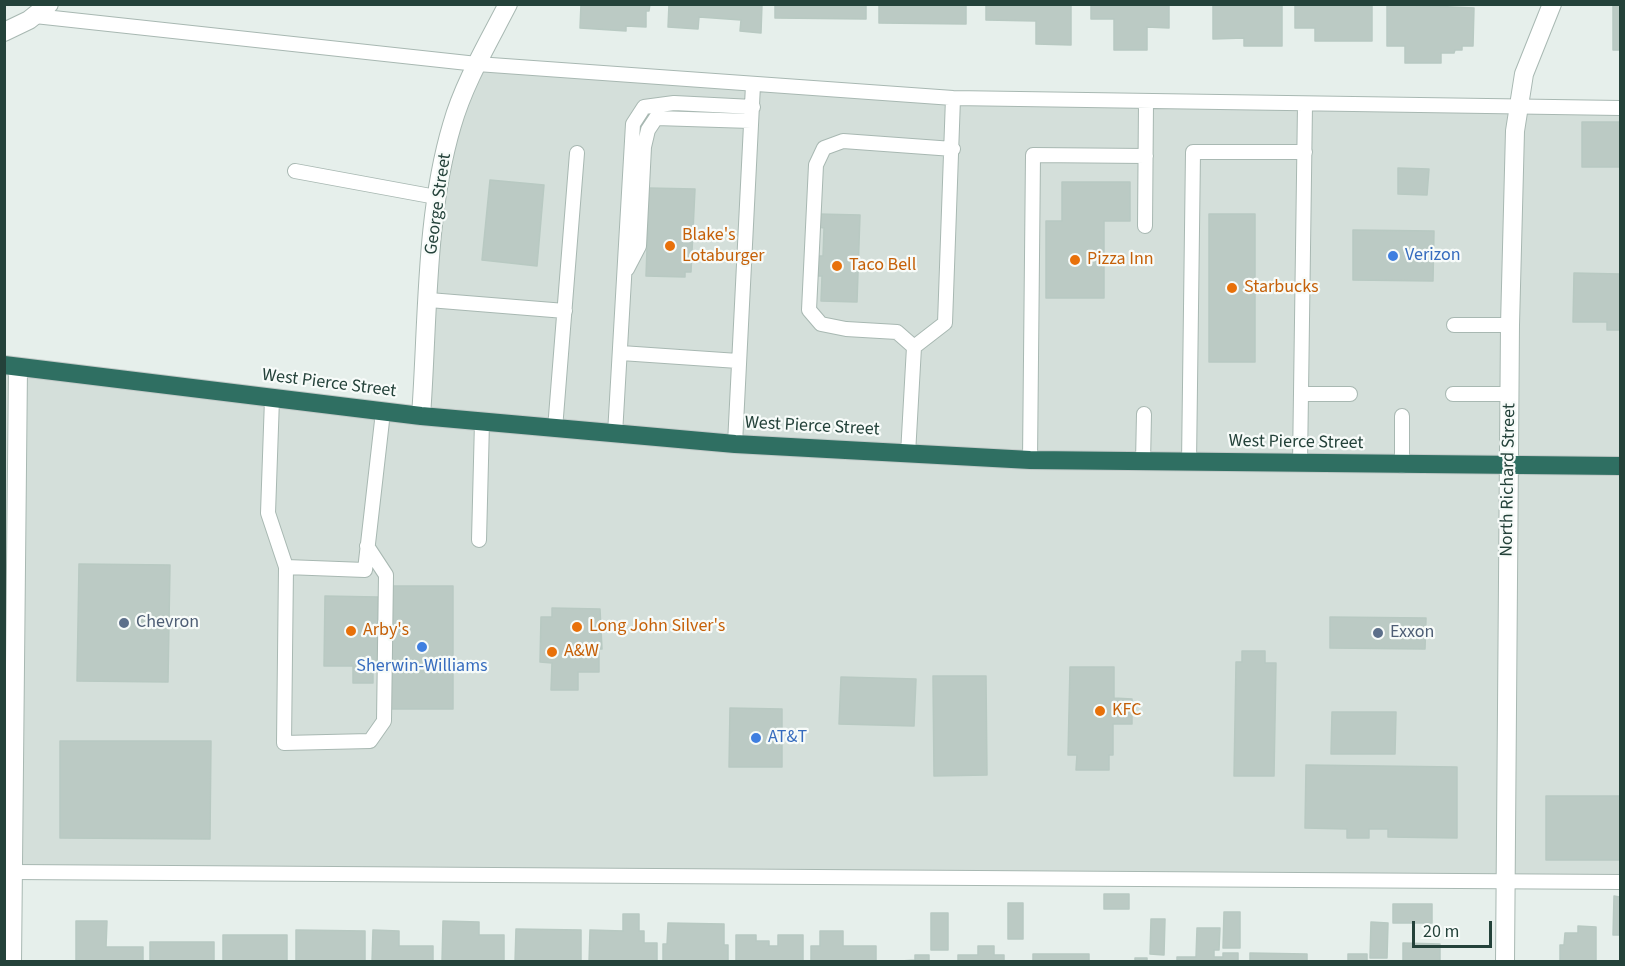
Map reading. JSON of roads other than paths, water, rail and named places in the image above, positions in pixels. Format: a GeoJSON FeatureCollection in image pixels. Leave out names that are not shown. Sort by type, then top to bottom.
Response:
{"type":"FeatureCollection","features":[{"type":"Feature","properties":{"kind":"highway","name":"West Pierce Street"},"geometry":{"type":"LineString","coordinates":[[11,366],[383,412],[735,444],[1030,460],[1402,466],[1620,466]]}},
{"type":"Feature","properties":{"kind":"street","name":"George Street"},"geometry":{"type":"LineString","coordinates":[[422,416],[436,197],[452,123],[477,64],[508,4]]}},
{"type":"Feature","properties":{"kind":"street","name":"North Richard Street"},"geometry":{"type":"LineString","coordinates":[[1505,962],[1512,210],[1518,108],[1524,74],[1552,4]]}},
{"type":"Feature","properties":{"kind":"street"},"geometry":{"type":"LineString","coordinates":[[4,32],[42,10]]}},
{"type":"Feature","properties":{"kind":"street"},"geometry":{"type":"LineString","coordinates":[[11,366],[12,872],[8,899],[12,962]]}},
{"type":"Feature","properties":{"kind":"lane"},"geometry":{"type":"LineString","coordinates":[[42,10],[477,64],[953,98],[1146,103],[1620,108]]}},
{"type":"Feature","properties":{"kind":"lane"},"geometry":{"type":"LineString","coordinates":[[735,444],[753,85]]}},
{"type":"Feature","properties":{"kind":"lane"},"geometry":{"type":"LineString","coordinates":[[908,454],[914,347],[945,322],[953,150],[953,98]]}},
{"type":"Feature","properties":{"kind":"lane"},"geometry":{"type":"LineString","coordinates":[[615,434],[633,124],[644,107],[674,103],[752,114]]}},
{"type":"Feature","properties":{"kind":"lane"},"geometry":{"type":"LineString","coordinates":[[1145,226],[1146,103]]}},
{"type":"Feature","properties":{"kind":"lane"},"geometry":{"type":"LineString","coordinates":[[1300,464],[1305,105]]}},
{"type":"Feature","properties":{"kind":"lane"},"geometry":{"type":"LineString","coordinates":[[914,347],[897,332],[846,329],[822,324],[809,310],[816,165],[824,148],[843,141],[953,150]]}},
{"type":"Feature","properties":{"kind":"lane"},"geometry":{"type":"LineString","coordinates":[[1189,463],[1192,152],[1305,152]]}},
{"type":"Feature","properties":{"kind":"lane"},"geometry":{"type":"LineString","coordinates":[[555,429],[577,153]]}},
{"type":"Feature","properties":{"kind":"lane"},"geometry":{"type":"LineString","coordinates":[[1030,460],[1033,155],[1146,156]]}},
{"type":"Feature","properties":{"kind":"lane"},"geometry":{"type":"LineString","coordinates":[[295,171],[436,197]]}},
{"type":"Feature","properties":{"kind":"lane"},"geometry":{"type":"LineString","coordinates":[[429,300],[565,311]]}},
{"type":"Feature","properties":{"kind":"lane"},"geometry":{"type":"LineString","coordinates":[[1454,325],[1510,325]]}},
{"type":"Feature","properties":{"kind":"lane"},"geometry":{"type":"LineString","coordinates":[[621,353],[738,361]]}},
{"type":"Feature","properties":{"kind":"lane"},"geometry":{"type":"LineString","coordinates":[[1301,394],[1350,394]]}},
{"type":"Feature","properties":{"kind":"lane"},"geometry":{"type":"LineString","coordinates":[[1453,394],[1510,394]]}},
{"type":"Feature","properties":{"kind":"lane"},"geometry":{"type":"LineString","coordinates":[[272,399],[267,513],[286,567],[284,743],[370,741],[384,721],[386,575],[367,546]]}},
{"type":"Feature","properties":{"kind":"lane"},"geometry":{"type":"LineString","coordinates":[[286,567],[365,570],[383,412]]}},
{"type":"Feature","properties":{"kind":"lane"},"geometry":{"type":"LineString","coordinates":[[1143,462],[1144,414]]}},
{"type":"Feature","properties":{"kind":"lane"},"geometry":{"type":"LineString","coordinates":[[1402,416],[1402,466]]}},
{"type":"Feature","properties":{"kind":"lane"},"geometry":{"type":"LineString","coordinates":[[479,540],[482,422]]}},
{"type":"Feature","properties":{"kind":"lane"},"geometry":{"type":"LineString","coordinates":[[12,872],[1620,882]]}},
{"type":"Feature","properties":{"kind":"place","name":"Blake's Lotaburger"},"geometry":{"type":"Point","coordinates":[670,246]}},
{"type":"Feature","properties":{"kind":"place","name":"Verizon"},"geometry":{"type":"Point","coordinates":[1393,256]}},
{"type":"Feature","properties":{"kind":"place","name":"Pizza Inn"},"geometry":{"type":"Point","coordinates":[1075,260]}},
{"type":"Feature","properties":{"kind":"place","name":"Taco Bell"},"geometry":{"type":"Point","coordinates":[837,266]}},
{"type":"Feature","properties":{"kind":"place","name":"Starbucks"},"geometry":{"type":"Point","coordinates":[1232,288]}},
{"type":"Feature","properties":{"kind":"place","name":"Chevron"},"geometry":{"type":"Point","coordinates":[124,623]}},
{"type":"Feature","properties":{"kind":"place","name":"Long John Silver's"},"geometry":{"type":"Point","coordinates":[577,627]}},
{"type":"Feature","properties":{"kind":"place","name":"Arby's"},"geometry":{"type":"Point","coordinates":[351,631]}},
{"type":"Feature","properties":{"kind":"place","name":"Exxon"},"geometry":{"type":"Point","coordinates":[1378,633]}},
{"type":"Feature","properties":{"kind":"place","name":"Sherwin-Williams"},"geometry":{"type":"Point","coordinates":[422,647]}},
{"type":"Feature","properties":{"kind":"place","name":"A&W"},"geometry":{"type":"Point","coordinates":[552,652]}},
{"type":"Feature","properties":{"kind":"place","name":"KFC"},"geometry":{"type":"Point","coordinates":[1100,711]}},
{"type":"Feature","properties":{"kind":"place","name":"AT&T"},"geometry":{"type":"Point","coordinates":[756,738]}}]}
